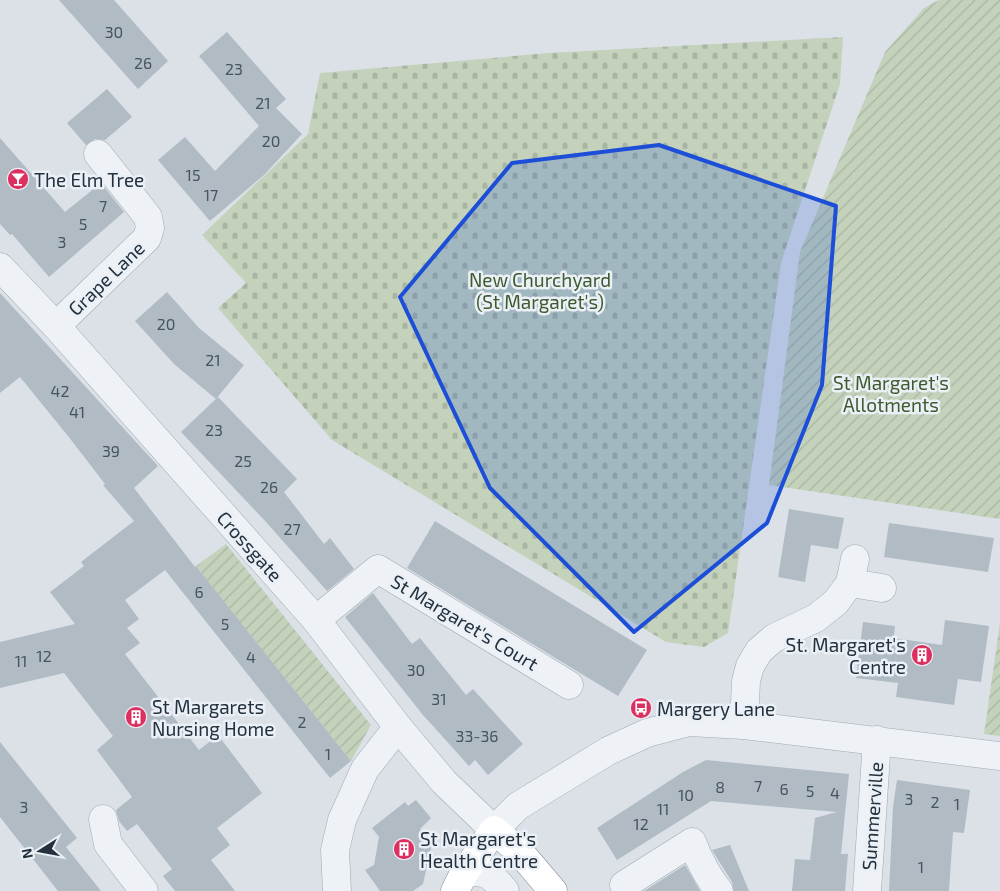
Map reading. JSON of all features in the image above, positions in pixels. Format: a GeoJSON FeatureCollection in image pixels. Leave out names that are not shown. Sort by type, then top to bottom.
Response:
{"type":"FeatureCollection","features":[{"type":"Feature","properties":{"kind":"highway"},"geometry":{"type":"LineString","coordinates":[[459,882],[494,830],[519,852],[553,891]]}},
{"type":"Feature","properties":{"kind":"street","name":"Grape Lane"},"geometry":{"type":"LineString","coordinates":[[56,326],[148,238],[150,228],[148,217],[98,154]]}},
{"type":"Feature","properties":{"kind":"street","name":"Crossgate"},"geometry":{"type":"LineString","coordinates":[[0,267],[56,326],[316,620],[398,727],[444,782],[494,830]]}},
{"type":"Feature","properties":{"kind":"street","name":"St Margaret's Court"},"geometry":{"type":"LineString","coordinates":[[316,620],[378,568],[569,685]]}},
{"type":"Feature","properties":{"kind":"street"},"geometry":{"type":"LineString","coordinates":[[744,725],[746,681],[750,666],[759,651],[774,638],[816,618],[836,602],[852,571],[882,588]]}},
{"type":"Feature","properties":{"kind":"street"},"geometry":{"type":"LineString","coordinates":[[494,830],[518,806],[608,751],[647,733],[689,722],[744,725],[1000,756]]}},
{"type":"Feature","properties":{"kind":"street"},"geometry":{"type":"LineString","coordinates":[[337,891],[335,850],[342,820],[365,770],[398,727]]}},
{"type":"Feature","properties":{"kind":"street","name":"Summerville"},"geometry":{"type":"LineString","coordinates":[[867,891],[877,740]]}},
{"type":"Feature","properties":{"kind":"street"},"geometry":{"type":"LineString","coordinates":[[103,819],[108,844],[144,891]]}},
{"type":"Feature","properties":{"kind":"street"},"geometry":{"type":"LineString","coordinates":[[624,885],[692,842],[699,860],[719,891]]}},
{"type":"Feature","properties":{"kind":"street"},"geometry":{"type":"LineString","coordinates":[[459,882],[477,871],[494,878],[505,891]]}},
{"type":"Feature","properties":{"kind":"highlighted area"},"geometry":{"type":"Polygon","coordinates":[[[659,145],[836,206],[822,385],[767,523],[634,632],[490,488],[400,297],[512,163],[659,145]]]}},
{"type":"Feature","properties":{"kind":"green space","name":"St Margaret's Allotments"},"geometry":{"type":"Polygon","coordinates":[[[939,0],[1000,0],[1000,519],[769,485],[800,252],[885,52],[924,8],[939,0]]]}},
{"type":"Feature","properties":{"kind":"green space","name":"New Churchyard (St Margaret's)"},"geometry":{"type":"Polygon","coordinates":[[[843,37],[840,84],[781,263],[728,633],[704,647],[666,642],[332,440],[218,308],[246,283],[202,235],[308,134],[320,73],[549,53],[843,37]]]}},
{"type":"Feature","properties":{"kind":"green space"},"geometry":{"type":"Polygon","coordinates":[[[226,544],[371,725],[351,761],[196,566],[226,544]]]}},
{"type":"Feature","properties":{"kind":"green space"},"geometry":{"type":"Polygon","coordinates":[[[1000,623],[1000,736],[984,734],[1000,623]]]}},
{"type":"Feature","properties":{"kind":"building"},"geometry":{"type":"Polygon","coordinates":[[[59,0],[114,0],[168,61],[138,89],[59,0]]]}},
{"type":"Feature","properties":{"kind":"building"},"geometry":{"type":"Polygon","coordinates":[[[227,32],[286,99],[276,108],[302,134],[264,175],[210,221],[158,160],[185,137],[215,171],[259,126],[199,56],[227,32]]]}},
{"type":"Feature","properties":{"kind":"building"},"geometry":{"type":"Polygon","coordinates":[[[107,89],[132,117],[105,140],[95,139],[86,145],[67,123],[107,89]]]}},
{"type":"Feature","properties":{"kind":"building"},"geometry":{"type":"Polygon","coordinates":[[[0,138],[65,212],[101,183],[124,212],[49,277],[12,234],[10,235],[0,224],[0,138]]]}},
{"type":"Feature","properties":{"kind":"building"},"geometry":{"type":"Polygon","coordinates":[[[167,292],[199,328],[244,365],[216,399],[174,364],[135,321],[167,292]]]}},
{"type":"Feature","properties":{"kind":"building"},"geometry":{"type":"Polygon","coordinates":[[[0,293],[158,466],[134,488],[351,761],[330,778],[165,570],[125,600],[139,619],[127,628],[140,643],[125,654],[199,750],[218,735],[262,793],[217,828],[230,845],[211,860],[235,891],[175,891],[163,876],[172,869],[137,824],[127,831],[119,821],[116,810],[132,797],[97,750],[113,736],[64,673],[0,688],[0,642],[75,624],[50,592],[84,566],[81,562],[134,521],[103,485],[105,484],[20,377],[0,393],[0,293]]]}},
{"type":"Feature","properties":{"kind":"building"},"geometry":{"type":"Polygon","coordinates":[[[218,397],[297,479],[284,492],[324,544],[330,538],[354,569],[327,591],[266,522],[181,432],[218,397]]]}},
{"type":"Feature","properties":{"kind":"building"},"geometry":{"type":"Polygon","coordinates":[[[789,509],[844,518],[838,549],[811,545],[805,582],[778,577],[789,509]]]}},
{"type":"Feature","properties":{"kind":"building"},"geometry":{"type":"Polygon","coordinates":[[[435,521],[647,650],[618,696],[407,568],[435,521]]]}},
{"type":"Feature","properties":{"kind":"building"},"geometry":{"type":"Polygon","coordinates":[[[889,523],[994,538],[988,572],[884,557],[889,523]]]}},
{"type":"Feature","properties":{"kind":"building"},"geometry":{"type":"Polygon","coordinates":[[[373,593],[412,644],[420,638],[466,695],[473,689],[523,744],[488,775],[475,760],[469,766],[423,715],[345,617],[373,593]]]}},
{"type":"Feature","properties":{"kind":"building","name":"St. Margaret's Centre"},"geometry":{"type":"Polygon","coordinates":[[[945,620],[989,626],[981,682],[958,679],[954,705],[896,697],[898,683],[856,678],[863,622],[895,626],[894,638],[942,645],[945,620]]]}},
{"type":"Feature","properties":{"kind":"building"},"geometry":{"type":"Polygon","coordinates":[[[0,742],[77,838],[66,847],[101,891],[58,891],[0,817],[0,742]]]}},
{"type":"Feature","properties":{"kind":"building"},"geometry":{"type":"Polygon","coordinates":[[[706,760],[849,774],[841,854],[848,854],[845,891],[792,891],[795,859],[810,860],[815,818],[837,812],[711,801],[617,860],[597,828],[683,772],[706,760]]]}},
{"type":"Feature","properties":{"kind":"building"},"geometry":{"type":"Polygon","coordinates":[[[897,780],[970,790],[964,833],[953,832],[949,891],[889,891],[893,807],[897,780]]]}},
{"type":"Feature","properties":{"kind":"building","name":"St Margaret's Health Centre"},"geometry":{"type":"Polygon","coordinates":[[[416,800],[431,818],[420,829],[432,843],[423,884],[413,891],[380,891],[365,870],[374,865],[379,837],[372,828],[405,802],[408,806],[416,800]]]}},
{"type":"Feature","properties":{"kind":"building"},"geometry":{"type":"Polygon","coordinates":[[[730,845],[749,891],[734,891],[732,882],[712,850],[730,845]]]}},
{"type":"Feature","properties":{"kind":"building"},"geometry":{"type":"Polygon","coordinates":[[[685,865],[700,891],[644,891],[685,865]]]}},
{"type":"Feature","properties":{"kind":"place","name":"The Elm Tree"},"geometry":{"type":"Point","coordinates":[18,179]}},
{"type":"Feature","properties":{"kind":"place","name":"St. Margaret's Centre"},"geometry":{"type":"Point","coordinates":[922,655]}},
{"type":"Feature","properties":{"kind":"place","name":"Margery Lane"},"geometry":{"type":"Point","coordinates":[641,708]}},
{"type":"Feature","properties":{"kind":"place","name":"St Margarets Nursing Home"},"geometry":{"type":"Point","coordinates":[136,717]}},
{"type":"Feature","properties":{"kind":"place","name":"St Margaret's Health Centre"},"geometry":{"type":"Point","coordinates":[404,849]}}]}
